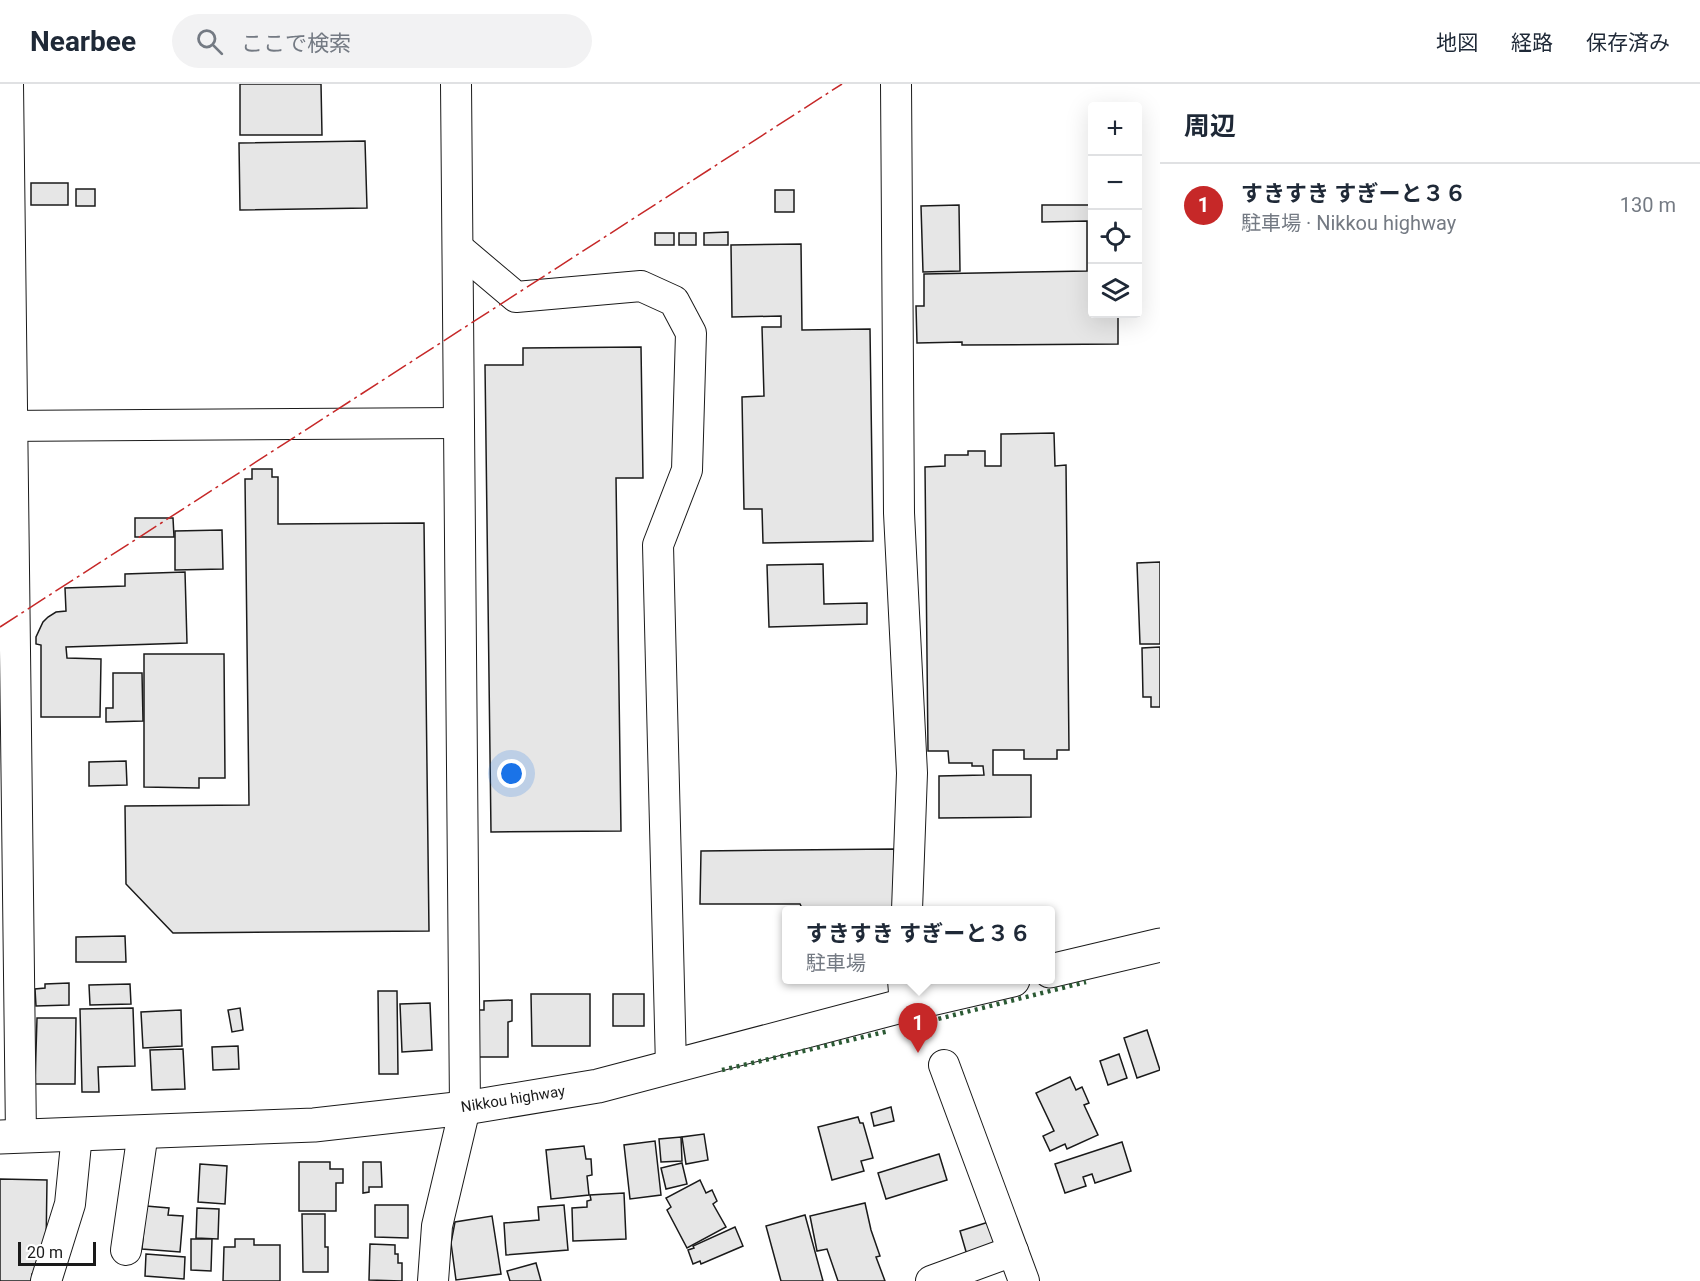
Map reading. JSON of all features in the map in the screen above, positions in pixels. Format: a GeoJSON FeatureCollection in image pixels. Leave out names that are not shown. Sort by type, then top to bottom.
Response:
{"type":"FeatureCollection","features":[{"type":"Feature","properties":{"kind":"highway"},"geometry":{"type":"LineString","coordinates":[[1055,970],[1160,945]]}},
{"type":"Feature","properties":{"kind":"highway","name":"Nikkou highway"},"geometry":{"type":"LineString","coordinates":[[10,1137],[314,1125],[465,1108],[598,1086],[671,1066],[904,992],[977,984]]}},
{"type":"Feature","properties":{"kind":"street"},"geometry":{"type":"LineString","coordinates":[[8,84],[6,425],[10,1137]]}},
{"type":"Feature","properties":{"kind":"street"},"geometry":{"type":"LineString","coordinates":[[433,1281],[437,1226],[465,1108],[456,84]]}},
{"type":"Feature","properties":{"kind":"street"},"geometry":{"type":"LineString","coordinates":[[896,84],[899,513],[912,773],[907,906]]}},
{"type":"Feature","properties":{"kind":"street"},"geometry":{"type":"LineString","coordinates":[[458,248],[516,297],[640,286],[674,302],[691,333],[687,470],[658,545],[671,1066]]}},
{"type":"Feature","properties":{"kind":"street"},"geometry":{"type":"LineString","coordinates":[[6,425],[459,423]]}},
{"type":"Feature","properties":{"kind":"street"},"geometry":{"type":"LineString","coordinates":[[944,1065],[1024,1281]]}},
{"type":"Feature","properties":{"kind":"street"},"geometry":{"type":"LineString","coordinates":[[126,1250],[143,1132]]}},
{"type":"Feature","properties":{"kind":"street"},"geometry":{"type":"LineString","coordinates":[[46,1281],[70,1204],[77,1134]]}},
{"type":"Feature","properties":{"kind":"street"},"geometry":{"type":"LineString","coordinates":[[931,1281],[1013,1251]]}},
{"type":"Feature","properties":{"kind":"building"},"geometry":{"type":"Polygon","coordinates":[[[240,84],[321,84],[322,135],[240,135],[240,84]]]}},
{"type":"Feature","properties":{"kind":"building"},"geometry":{"type":"Polygon","coordinates":[[[365,141],[367,208],[240,210],[239,143],[365,141]]]}},
{"type":"Feature","properties":{"kind":"building"},"geometry":{"type":"Polygon","coordinates":[[[31,183],[68,183],[68,205],[31,205],[31,183]]]}},
{"type":"Feature","properties":{"kind":"building"},"geometry":{"type":"Polygon","coordinates":[[[76,189],[95,189],[95,206],[76,206],[76,189]]]}},
{"type":"Feature","properties":{"kind":"building"},"geometry":{"type":"Polygon","coordinates":[[[775,190],[794,190],[794,212],[775,212],[775,190]]]}},
{"type":"Feature","properties":{"kind":"building"},"geometry":{"type":"Polygon","coordinates":[[[959,205],[960,271],[923,272],[921,206],[959,205]]]}},
{"type":"Feature","properties":{"kind":"building"},"geometry":{"type":"Polygon","coordinates":[[[1042,205],[1088,205],[1088,318],[1118,318],[1118,344],[917,343],[916,306],[924,306],[924,274],[1087,271],[1087,221],[1042,222],[1042,205]]]}},
{"type":"Feature","properties":{"kind":"building"},"geometry":{"type":"Polygon","coordinates":[[[728,232],[728,245],[704,245],[704,233],[728,232]]]}},
{"type":"Feature","properties":{"kind":"building"},"geometry":{"type":"Polygon","coordinates":[[[655,233],[674,233],[674,245],[655,245],[655,233]]]}},
{"type":"Feature","properties":{"kind":"building"},"geometry":{"type":"Polygon","coordinates":[[[679,233],[696,233],[696,245],[679,245],[679,233]]]}},
{"type":"Feature","properties":{"kind":"building"},"geometry":{"type":"Polygon","coordinates":[[[801,244],[802,330],[870,329],[873,541],[763,543],[762,509],[744,509],[742,397],[764,396],[762,327],[781,327],[781,316],[732,317],[731,245],[801,244]]]}},
{"type":"Feature","properties":{"kind":"building"},"geometry":{"type":"Polygon","coordinates":[[[641,347],[643,478],[616,478],[621,831],[491,832],[485,365],[523,365],[523,348],[641,347]]]}},
{"type":"Feature","properties":{"kind":"building"},"geometry":{"type":"Polygon","coordinates":[[[1054,433],[1055,466],[1066,465],[1069,750],[1057,750],[1057,759],[1024,759],[1024,750],[993,750],[993,775],[1031,775],[1031,817],[939,818],[939,776],[984,775],[983,766],[972,766],[972,763],[949,763],[948,751],[928,751],[925,467],[945,466],[945,455],[968,455],[968,451],[985,451],[985,466],[1001,466],[1001,434],[1054,433]]]}},
{"type":"Feature","properties":{"kind":"building"},"geometry":{"type":"Polygon","coordinates":[[[252,469],[272,469],[272,477],[278,477],[278,524],[424,523],[429,931],[173,933],[126,884],[125,806],[249,805],[245,479],[252,479],[252,469]]]}},
{"type":"Feature","properties":{"kind":"building"},"geometry":{"type":"Polygon","coordinates":[[[135,518],[173,518],[174,537],[135,537],[135,518]]]}},
{"type":"Feature","properties":{"kind":"building"},"geometry":{"type":"Polygon","coordinates":[[[222,530],[223,569],[175,570],[175,531],[222,530]]]}},
{"type":"Feature","properties":{"kind":"building"},"geometry":{"type":"Polygon","coordinates":[[[1160,562],[1160,644],[1140,644],[1137,563],[1160,562]]]}},
{"type":"Feature","properties":{"kind":"building"},"geometry":{"type":"Polygon","coordinates":[[[823,564],[824,604],[867,603],[867,624],[769,627],[767,565],[823,564]]]}},
{"type":"Feature","properties":{"kind":"building"},"geometry":{"type":"Polygon","coordinates":[[[185,572],[187,643],[66,647],[67,658],[101,659],[100,717],[41,717],[41,645],[36,644],[36,637],[48,617],[56,612],[66,611],[65,588],[125,586],[125,574],[185,572]]]}},
{"type":"Feature","properties":{"kind":"building"},"geometry":{"type":"Polygon","coordinates":[[[1160,647],[1160,707],[1151,707],[1151,697],[1143,697],[1142,648],[1160,647]]]}},
{"type":"Feature","properties":{"kind":"building"},"geometry":{"type":"Polygon","coordinates":[[[144,654],[224,654],[225,778],[199,778],[199,788],[144,787],[144,654]]]}},
{"type":"Feature","properties":{"kind":"building"},"geometry":{"type":"Polygon","coordinates":[[[113,673],[142,673],[143,721],[106,722],[106,708],[113,708],[113,673]]]}},
{"type":"Feature","properties":{"kind":"building"},"geometry":{"type":"Polygon","coordinates":[[[126,761],[127,785],[89,786],[89,762],[126,761]]]}},
{"type":"Feature","properties":{"kind":"building"},"geometry":{"type":"Polygon","coordinates":[[[894,849],[897,906],[700,904],[701,851],[894,849]]]}},
{"type":"Feature","properties":{"kind":"building"},"geometry":{"type":"Polygon","coordinates":[[[125,936],[126,962],[76,962],[76,937],[125,936]]]}},
{"type":"Feature","properties":{"kind":"building"},"geometry":{"type":"Polygon","coordinates":[[[69,983],[69,1005],[36,1006],[35,989],[45,988],[45,984],[69,983]]]}},
{"type":"Feature","properties":{"kind":"building"},"geometry":{"type":"Polygon","coordinates":[[[130,984],[131,1004],[90,1005],[89,985],[130,984]]]}},
{"type":"Feature","properties":{"kind":"building"},"geometry":{"type":"Polygon","coordinates":[[[378,991],[397,991],[398,1074],[379,1074],[378,991]]]}},
{"type":"Feature","properties":{"kind":"building"},"geometry":{"type":"Polygon","coordinates":[[[531,994],[590,994],[590,1046],[532,1046],[531,994]]]}},
{"type":"Feature","properties":{"kind":"building"},"geometry":{"type":"Polygon","coordinates":[[[613,994],[644,994],[644,1026],[613,1026],[613,994]]]}},
{"type":"Feature","properties":{"kind":"building"},"geometry":{"type":"Polygon","coordinates":[[[512,1000],[512,1021],[508,1022],[508,1057],[475,1057],[475,1010],[484,1010],[484,1001],[512,1000]]]}},
{"type":"Feature","properties":{"kind":"building"},"geometry":{"type":"Polygon","coordinates":[[[430,1003],[432,1050],[402,1052],[400,1004],[430,1003]]]}},
{"type":"Feature","properties":{"kind":"building"},"geometry":{"type":"Polygon","coordinates":[[[133,1008],[135,1066],[98,1067],[99,1092],[82,1092],[80,1009],[133,1008]]]}},
{"type":"Feature","properties":{"kind":"building"},"geometry":{"type":"Polygon","coordinates":[[[240,1008],[243,1030],[232,1032],[228,1010],[240,1008]]]}},
{"type":"Feature","properties":{"kind":"building"},"geometry":{"type":"Polygon","coordinates":[[[181,1010],[182,1046],[143,1048],[141,1012],[181,1010]]]}},
{"type":"Feature","properties":{"kind":"building"},"geometry":{"type":"Polygon","coordinates":[[[37,1018],[76,1018],[75,1084],[35,1084],[37,1018]]]}},
{"type":"Feature","properties":{"kind":"building"},"geometry":{"type":"Polygon","coordinates":[[[1147,1030],[1160,1070],[1137,1078],[1124,1038],[1147,1030]]]}},
{"type":"Feature","properties":{"kind":"building"},"geometry":{"type":"Polygon","coordinates":[[[238,1046],[239,1069],[213,1070],[212,1047],[238,1046]]]}},
{"type":"Feature","properties":{"kind":"building"},"geometry":{"type":"Polygon","coordinates":[[[183,1049],[185,1089],[152,1090],[150,1050],[183,1049]]]}},
{"type":"Feature","properties":{"kind":"building"},"geometry":{"type":"Polygon","coordinates":[[[1119,1054],[1127,1078],[1108,1085],[1100,1061],[1119,1054]]]}},
{"type":"Feature","properties":{"kind":"building"},"geometry":{"type":"Polygon","coordinates":[[[1070,1077],[1076,1090],[1082,1087],[1089,1103],[1084,1105],[1098,1135],[1067,1149],[1065,1144],[1050,1151],[1043,1136],[1054,1131],[1036,1093],[1070,1077]]]}},
{"type":"Feature","properties":{"kind":"building"},"geometry":{"type":"Polygon","coordinates":[[[891,1107],[894,1121],[874,1126],[871,1113],[891,1107]]]}},
{"type":"Feature","properties":{"kind":"building"},"geometry":{"type":"Polygon","coordinates":[[[858,1117],[860,1123],[863,1123],[873,1158],[861,1161],[864,1171],[832,1180],[818,1127],[858,1117]]]}},
{"type":"Feature","properties":{"kind":"building"},"geometry":{"type":"Polygon","coordinates":[[[704,1134],[708,1160],[686,1164],[682,1137],[704,1134]]]}},
{"type":"Feature","properties":{"kind":"building"},"geometry":{"type":"Polygon","coordinates":[[[681,1137],[682,1161],[661,1162],[659,1139],[681,1137]]]}},
{"type":"Feature","properties":{"kind":"building"},"geometry":{"type":"Polygon","coordinates":[[[655,1141],[661,1195],[630,1199],[624,1145],[655,1141]]]}},
{"type":"Feature","properties":{"kind":"building"},"geometry":{"type":"Polygon","coordinates":[[[1122,1142],[1131,1171],[1095,1183],[1092,1174],[1083,1177],[1086,1186],[1065,1193],[1055,1164],[1122,1142]]]}},
{"type":"Feature","properties":{"kind":"building"},"geometry":{"type":"Polygon","coordinates":[[[584,1146],[586,1159],[591,1159],[592,1175],[587,1176],[589,1195],[551,1199],[546,1150],[584,1146]]]}},
{"type":"Feature","properties":{"kind":"building"},"geometry":{"type":"Polygon","coordinates":[[[939,1154],[947,1180],[886,1199],[878,1173],[939,1154]]]}},
{"type":"Feature","properties":{"kind":"building"},"geometry":{"type":"Polygon","coordinates":[[[299,1162],[330,1162],[330,1169],[343,1169],[343,1183],[336,1183],[336,1211],[299,1211],[299,1162]]]}},
{"type":"Feature","properties":{"kind":"building"},"geometry":{"type":"Polygon","coordinates":[[[363,1162],[381,1162],[382,1187],[369,1187],[369,1192],[363,1193],[363,1162]]]}},
{"type":"Feature","properties":{"kind":"building"},"geometry":{"type":"Polygon","coordinates":[[[682,1163],[687,1184],[666,1189],[661,1168],[682,1163]]]}},
{"type":"Feature","properties":{"kind":"building"},"geometry":{"type":"Polygon","coordinates":[[[200,1164],[227,1166],[225,1204],[198,1202],[200,1164]]]}},
{"type":"Feature","properties":{"kind":"building"},"geometry":{"type":"Polygon","coordinates":[[[0,1179],[47,1180],[46,1249],[42,1274],[32,1274],[32,1281],[0,1281],[0,1179]]]}},
{"type":"Feature","properties":{"kind":"building"},"geometry":{"type":"Polygon","coordinates":[[[700,1180],[706,1193],[712,1190],[717,1201],[713,1204],[726,1227],[687,1248],[667,1210],[671,1207],[666,1198],[700,1180]]]}},
{"type":"Feature","properties":{"kind":"building"},"geometry":{"type":"Polygon","coordinates":[[[624,1193],[626,1239],[573,1241],[572,1208],[587,1207],[587,1201],[591,1200],[590,1195],[624,1193]]]}},
{"type":"Feature","properties":{"kind":"building"},"geometry":{"type":"Polygon","coordinates":[[[865,1203],[880,1256],[876,1257],[885,1281],[838,1281],[827,1249],[817,1251],[810,1216],[865,1203]]]}},
{"type":"Feature","properties":{"kind":"building"},"geometry":{"type":"Polygon","coordinates":[[[375,1205],[408,1205],[408,1238],[375,1237],[375,1205]]]}},
{"type":"Feature","properties":{"kind":"building"},"geometry":{"type":"Polygon","coordinates":[[[564,1205],[568,1250],[506,1255],[504,1223],[539,1220],[538,1207],[564,1205]]]}},
{"type":"Feature","properties":{"kind":"building"},"geometry":{"type":"Polygon","coordinates":[[[146,1206],[169,1208],[168,1215],[183,1216],[180,1252],[142,1249],[146,1206]]]}},
{"type":"Feature","properties":{"kind":"building"},"geometry":{"type":"Polygon","coordinates":[[[197,1208],[219,1209],[218,1239],[196,1238],[197,1208]]]}},
{"type":"Feature","properties":{"kind":"building"},"geometry":{"type":"Polygon","coordinates":[[[302,1214],[325,1214],[328,1272],[303,1272],[302,1214]]]}},
{"type":"Feature","properties":{"kind":"building"},"geometry":{"type":"Polygon","coordinates":[[[805,1215],[823,1281],[781,1281],[766,1226],[805,1215]]]}},
{"type":"Feature","properties":{"kind":"building"},"geometry":{"type":"Polygon","coordinates":[[[492,1216],[501,1274],[456,1280],[451,1243],[455,1222],[492,1216]]]}},
{"type":"Feature","properties":{"kind":"building"},"geometry":{"type":"Polygon","coordinates":[[[995,1220],[1003,1244],[967,1255],[960,1231],[995,1220]]]}},
{"type":"Feature","properties":{"kind":"building"},"geometry":{"type":"Polygon","coordinates":[[[735,1227],[743,1246],[701,1264],[700,1261],[693,1264],[688,1250],[735,1227]]]}},
{"type":"Feature","properties":{"kind":"building"},"geometry":{"type":"Polygon","coordinates":[[[191,1239],[212,1239],[211,1271],[191,1270],[191,1239]]]}},
{"type":"Feature","properties":{"kind":"building"},"geometry":{"type":"Polygon","coordinates":[[[235,1239],[254,1239],[254,1245],[280,1245],[280,1281],[223,1281],[224,1247],[235,1247],[235,1239]]]}},
{"type":"Feature","properties":{"kind":"building"},"geometry":{"type":"Polygon","coordinates":[[[370,1244],[395,1245],[398,1263],[402,1263],[402,1281],[369,1280],[370,1244]]]}},
{"type":"Feature","properties":{"kind":"building"},"geometry":{"type":"Polygon","coordinates":[[[146,1254],[185,1257],[184,1279],[145,1276],[146,1254]]]}},
{"type":"Feature","properties":{"kind":"building"},"geometry":{"type":"Polygon","coordinates":[[[536,1263],[541,1281],[510,1281],[507,1271],[536,1263]]]}},
{"type":"Feature","properties":{"kind":"hedge"},"geometry":{"type":"LineString","coordinates":[[902,1028],[1086,982]]}},
{"type":"Feature","properties":{"kind":"hedge"},"geometry":{"type":"LineString","coordinates":[[722,1070],[889,1031]]}},
{"type":"Feature","properties":{"kind":"power"},"geometry":{"type":"LineString","coordinates":[[0,627],[842,84]]}},
{"type":"Feature","properties":{"kind":"place","name":"すきすき すぎーと３６"},"geometry":{"type":"Point","coordinates":[918,1053]}}]}
